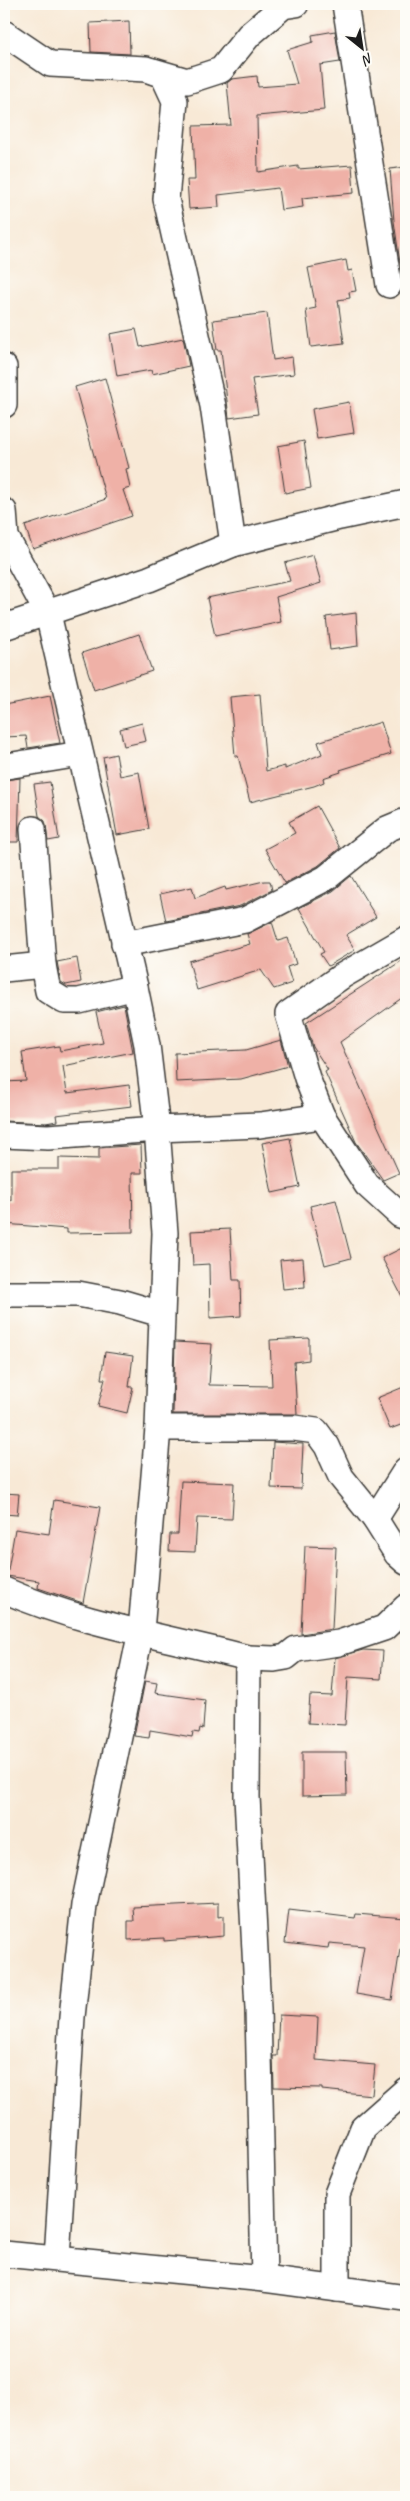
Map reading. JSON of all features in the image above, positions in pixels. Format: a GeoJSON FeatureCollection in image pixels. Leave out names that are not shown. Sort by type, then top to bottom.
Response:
{"type":"FeatureCollection","features":[{"type":"Feature","properties":{"kind":"street"},"geometry":{"type":"LineString","coordinates":[[4,34],[50,64],[146,69],[187,81],[221,70],[249,35],[284,6],[296,4]]}},
{"type":"Feature","properties":{"kind":"street"},"geometry":{"type":"LineString","coordinates":[[345,4],[389,284]]}},
{"type":"Feature","properties":{"kind":"street"},"geometry":{"type":"LineString","coordinates":[[146,69],[163,75],[175,102],[166,199],[213,406],[233,544]]}},
{"type":"Feature","properties":{"kind":"street"},"geometry":{"type":"LineString","coordinates":[[4,367],[4,405]]}},
{"type":"Feature","properties":{"kind":"street"},"geometry":{"type":"LineString","coordinates":[[4,627],[149,579],[233,544],[340,517],[406,503]]}},
{"type":"Feature","properties":{"kind":"street"},"geometry":{"type":"LineString","coordinates":[[4,511],[6,538],[48,614],[135,987],[147,1045],[157,1129],[165,1234],[158,1428],[141,1631],[84,1905],[72,2017],[57,2258]]}},
{"type":"Feature","properties":{"kind":"street"},"geometry":{"type":"LineString","coordinates":[[7,766],[80,754]]}},
{"type":"Feature","properties":{"kind":"street"},"geometry":{"type":"LineString","coordinates":[[124,944],[245,920],[326,878],[386,830],[406,821]]}},
{"type":"Feature","properties":{"kind":"street"},"geometry":{"type":"LineString","coordinates":[[33,829],[43,965],[48,991],[64,1001],[79,1001],[135,987]]}},
{"type":"Feature","properties":{"kind":"street"},"geometry":{"type":"LineString","coordinates":[[404,1219],[366,1185],[322,1116],[307,1078],[288,1014],[342,976],[406,939]]}},
{"type":"Feature","properties":{"kind":"street"},"geometry":{"type":"LineString","coordinates":[[4,969],[43,965]]}},
{"type":"Feature","properties":{"kind":"street"},"geometry":{"type":"LineString","coordinates":[[4,1135],[48,1137],[157,1129],[260,1125],[322,1116]]}},
{"type":"Feature","properties":{"kind":"street"},"geometry":{"type":"LineString","coordinates":[[4,1294],[78,1294],[120,1302],[161,1314]]}},
{"type":"Feature","properties":{"kind":"street"},"geometry":{"type":"LineString","coordinates":[[158,1428],[294,1428],[316,1431],[327,1446],[341,1477],[374,1519],[397,1554],[406,1562]]}},
{"type":"Feature","properties":{"kind":"street"},"geometry":{"type":"LineString","coordinates":[[374,1519],[406,1470]]}},
{"type":"Feature","properties":{"kind":"street"},"geometry":{"type":"LineString","coordinates":[[4,1590],[25,1599],[248,1658],[274,1659],[286,1657],[296,1649],[339,1643],[384,1628],[406,1607]]}},
{"type":"Feature","properties":{"kind":"street"},"geometry":{"type":"LineString","coordinates":[[248,1658],[247,1797],[258,2009],[264,2279]]}},
{"type":"Feature","properties":{"kind":"street"},"geometry":{"type":"LineString","coordinates":[[337,2289],[337,2194],[363,2128],[406,2090]]}},
{"type":"Feature","properties":{"kind":"street"},"geometry":{"type":"LineString","coordinates":[[4,2254],[264,2279],[406,2298]]}},
{"type":"Feature","properties":{"kind":"building"},"geometry":{"type":"Polygon","coordinates":[[[129,21],[130,54],[91,52],[90,23],[129,21]]]}},
{"type":"Feature","properties":{"kind":"building"},"geometry":{"type":"Polygon","coordinates":[[[335,31],[340,62],[320,65],[324,110],[257,116],[258,172],[298,166],[298,169],[352,165],[354,193],[302,198],[303,207],[281,210],[278,188],[218,195],[219,207],[189,209],[187,180],[195,180],[193,126],[231,125],[227,83],[232,79],[257,76],[258,87],[297,84],[287,50],[313,42],[312,35],[335,31]]]}},
{"type":"Feature","properties":{"kind":"building"},"geometry":{"type":"Polygon","coordinates":[[[406,167],[406,263],[400,263],[394,221],[390,169],[406,167]]]}},
{"type":"Feature","properties":{"kind":"building"},"geometry":{"type":"Polygon","coordinates":[[[346,260],[348,271],[352,270],[356,291],[349,292],[350,298],[338,300],[344,343],[311,347],[306,310],[316,308],[308,268],[346,260]]]}},
{"type":"Feature","properties":{"kind":"building"},"geometry":{"type":"Polygon","coordinates":[[[267,313],[273,360],[292,357],[294,374],[252,379],[258,414],[229,418],[221,350],[217,350],[213,320],[267,313]]]}},
{"type":"Feature","properties":{"kind":"building"},"geometry":{"type":"Polygon","coordinates":[[[136,329],[140,347],[183,338],[189,366],[152,374],[151,370],[117,376],[110,334],[136,329]]]}},
{"type":"Feature","properties":{"kind":"building"},"geometry":{"type":"Polygon","coordinates":[[[105,378],[129,468],[126,469],[130,488],[123,490],[132,516],[33,549],[25,526],[106,499],[75,387],[105,378]]]}},
{"type":"Feature","properties":{"kind":"building"},"geometry":{"type":"Polygon","coordinates":[[[349,402],[354,433],[317,439],[312,409],[349,402]]]}},
{"type":"Feature","properties":{"kind":"building"},"geometry":{"type":"Polygon","coordinates":[[[304,441],[311,488],[285,493],[278,446],[304,441]]]}},
{"type":"Feature","properties":{"kind":"building"},"geometry":{"type":"Polygon","coordinates":[[[313,555],[321,583],[276,597],[281,622],[215,636],[207,598],[290,581],[285,563],[313,555]]]}},
{"type":"Feature","properties":{"kind":"building"},"geometry":{"type":"Polygon","coordinates":[[[356,613],[358,646],[330,650],[326,617],[356,613]]]}},
{"type":"Feature","properties":{"kind":"building"},"geometry":{"type":"Polygon","coordinates":[[[139,634],[152,671],[94,690],[82,653],[139,634]]]}},
{"type":"Feature","properties":{"kind":"building"},"geometry":{"type":"Polygon","coordinates":[[[260,694],[266,771],[285,766],[285,769],[322,754],[318,742],[381,722],[391,754],[340,770],[341,772],[323,778],[324,782],[314,786],[250,802],[238,756],[235,756],[230,697],[260,694]]]}},
{"type":"Feature","properties":{"kind":"building"},"geometry":{"type":"Polygon","coordinates":[[[50,696],[60,743],[28,748],[26,736],[4,737],[4,705],[50,696]]]}},
{"type":"Feature","properties":{"kind":"building"},"geometry":{"type":"Polygon","coordinates":[[[142,723],[146,741],[124,746],[120,729],[142,723]]]}},
{"type":"Feature","properties":{"kind":"building"},"geometry":{"type":"Polygon","coordinates":[[[116,754],[120,776],[139,772],[149,829],[117,835],[103,757],[116,754]]]}},
{"type":"Feature","properties":{"kind":"building"},"geometry":{"type":"Polygon","coordinates":[[[20,778],[18,842],[4,842],[4,780],[20,778]]]}},
{"type":"Feature","properties":{"kind":"building"},"geometry":{"type":"Polygon","coordinates":[[[50,782],[59,839],[48,841],[45,821],[39,816],[34,784],[50,782]]]}},
{"type":"Feature","properties":{"kind":"building"},"geometry":{"type":"Polygon","coordinates":[[[317,806],[340,848],[318,866],[285,883],[265,849],[295,833],[289,822],[317,806]]]}},
{"type":"Feature","properties":{"kind":"building"},"geometry":{"type":"Polygon","coordinates":[[[351,876],[376,917],[346,935],[355,950],[328,966],[320,954],[324,952],[299,908],[333,891],[351,876]]]}},
{"type":"Feature","properties":{"kind":"building"},"geometry":{"type":"Polygon","coordinates":[[[270,881],[272,890],[240,906],[166,921],[160,894],[192,887],[195,898],[225,887],[226,890],[270,881]]]}},
{"type":"Feature","properties":{"kind":"building"},"geometry":{"type":"Polygon","coordinates":[[[272,922],[278,941],[288,938],[296,964],[287,967],[292,983],[274,989],[261,970],[197,990],[189,961],[250,944],[247,934],[272,922]]]}},
{"type":"Feature","properties":{"kind":"building"},"geometry":{"type":"Polygon","coordinates":[[[77,958],[81,982],[66,985],[61,982],[57,962],[77,958]]]}},
{"type":"Feature","properties":{"kind":"building"},"geometry":{"type":"Polygon","coordinates":[[[406,958],[406,995],[340,1042],[399,1173],[383,1180],[356,1142],[325,1072],[328,1070],[313,1047],[306,1023],[406,958]]]}},
{"type":"Feature","properties":{"kind":"building"},"geometry":{"type":"Polygon","coordinates":[[[124,1005],[133,1052],[63,1066],[67,1093],[129,1085],[132,1106],[56,1115],[57,1121],[46,1123],[4,1121],[4,1082],[26,1081],[22,1052],[59,1046],[60,1051],[103,1043],[96,1012],[124,1005]]]}},
{"type":"Feature","properties":{"kind":"building"},"geometry":{"type":"Polygon","coordinates":[[[281,1040],[288,1066],[241,1079],[176,1082],[175,1053],[246,1050],[281,1040]]]}},
{"type":"Feature","properties":{"kind":"building"},"geometry":{"type":"Polygon","coordinates":[[[290,1138],[300,1187],[272,1193],[262,1143],[290,1138]]]}},
{"type":"Feature","properties":{"kind":"building"},"geometry":{"type":"Polygon","coordinates":[[[141,1145],[142,1173],[132,1173],[133,1232],[67,1233],[67,1229],[4,1224],[4,1201],[11,1201],[11,1169],[59,1169],[59,1158],[99,1159],[99,1148],[141,1145]]]}},
{"type":"Feature","properties":{"kind":"building"},"geometry":{"type":"Polygon","coordinates":[[[336,1200],[351,1258],[325,1265],[310,1206],[336,1200]]]}},
{"type":"Feature","properties":{"kind":"building"},"geometry":{"type":"Polygon","coordinates":[[[230,1229],[233,1280],[240,1280],[241,1316],[210,1318],[209,1264],[193,1265],[191,1231],[230,1229]]]}},
{"type":"Feature","properties":{"kind":"building"},"geometry":{"type":"Polygon","coordinates":[[[406,1246],[406,1304],[382,1258],[406,1246]]]}},
{"type":"Feature","properties":{"kind":"building"},"geometry":{"type":"Polygon","coordinates":[[[303,1258],[305,1287],[283,1289],[280,1260],[303,1258]]]}},
{"type":"Feature","properties":{"kind":"building"},"geometry":{"type":"Polygon","coordinates":[[[309,1338],[309,1360],[294,1362],[297,1414],[173,1414],[175,1342],[212,1344],[209,1385],[272,1386],[270,1340],[309,1338]]]}},
{"type":"Feature","properties":{"kind":"building"},"geometry":{"type":"Polygon","coordinates":[[[105,1352],[133,1356],[129,1387],[133,1387],[127,1413],[98,1406],[105,1379],[101,1379],[105,1352]]]}},
{"type":"Feature","properties":{"kind":"building"},"geometry":{"type":"Polygon","coordinates":[[[406,1386],[406,1423],[390,1429],[377,1398],[406,1386]]]}},
{"type":"Feature","properties":{"kind":"building"},"geometry":{"type":"Polygon","coordinates":[[[273,1442],[303,1444],[301,1489],[271,1488],[273,1442]]]}},
{"type":"Feature","properties":{"kind":"building"},"geometry":{"type":"Polygon","coordinates":[[[181,1481],[234,1483],[232,1519],[197,1518],[195,1552],[169,1551],[170,1534],[178,1534],[181,1481]]]}},
{"type":"Feature","properties":{"kind":"building"},"geometry":{"type":"Polygon","coordinates":[[[4,1493],[19,1494],[17,1515],[4,1514],[4,1493]]]}},
{"type":"Feature","properties":{"kind":"building"},"geometry":{"type":"Polygon","coordinates":[[[54,1500],[100,1507],[83,1603],[38,1588],[39,1581],[7,1576],[15,1529],[49,1534],[54,1500]]]}},
{"type":"Feature","properties":{"kind":"building"},"geometry":{"type":"Polygon","coordinates":[[[305,1546],[336,1547],[332,1629],[301,1634],[305,1546]]]}},
{"type":"Feature","properties":{"kind":"building"},"geometry":{"type":"Polygon","coordinates":[[[363,1650],[383,1651],[381,1679],[348,1677],[345,1725],[308,1723],[310,1695],[332,1696],[335,1658],[363,1650]]]}},
{"type":"Feature","properties":{"kind":"building"},"geometry":{"type":"Polygon","coordinates":[[[145,1681],[157,1683],[155,1693],[205,1700],[203,1729],[200,1728],[199,1733],[193,1732],[192,1737],[150,1730],[149,1738],[134,1736],[145,1681]]]}},
{"type":"Feature","properties":{"kind":"building"},"geometry":{"type":"Polygon","coordinates":[[[302,1752],[346,1752],[347,1795],[302,1796],[302,1752]]]}},
{"type":"Feature","properties":{"kind":"building"},"geometry":{"type":"Polygon","coordinates":[[[218,1903],[218,1917],[224,1916],[224,1936],[164,1941],[164,1938],[128,1940],[128,1921],[134,1921],[133,1907],[218,1903]]]}},
{"type":"Feature","properties":{"kind":"building"},"geometry":{"type":"Polygon","coordinates":[[[289,1910],[355,1918],[356,1914],[406,1918],[406,1949],[400,1949],[392,2000],[356,1994],[364,1946],[329,1943],[328,1948],[285,1943],[289,1910]]]}},
{"type":"Feature","properties":{"kind":"building"},"geometry":{"type":"Polygon","coordinates":[[[279,2015],[318,2017],[316,2060],[375,2065],[372,2095],[322,2090],[322,2088],[274,2087],[273,2056],[277,2056],[279,2015]]]}}]}
